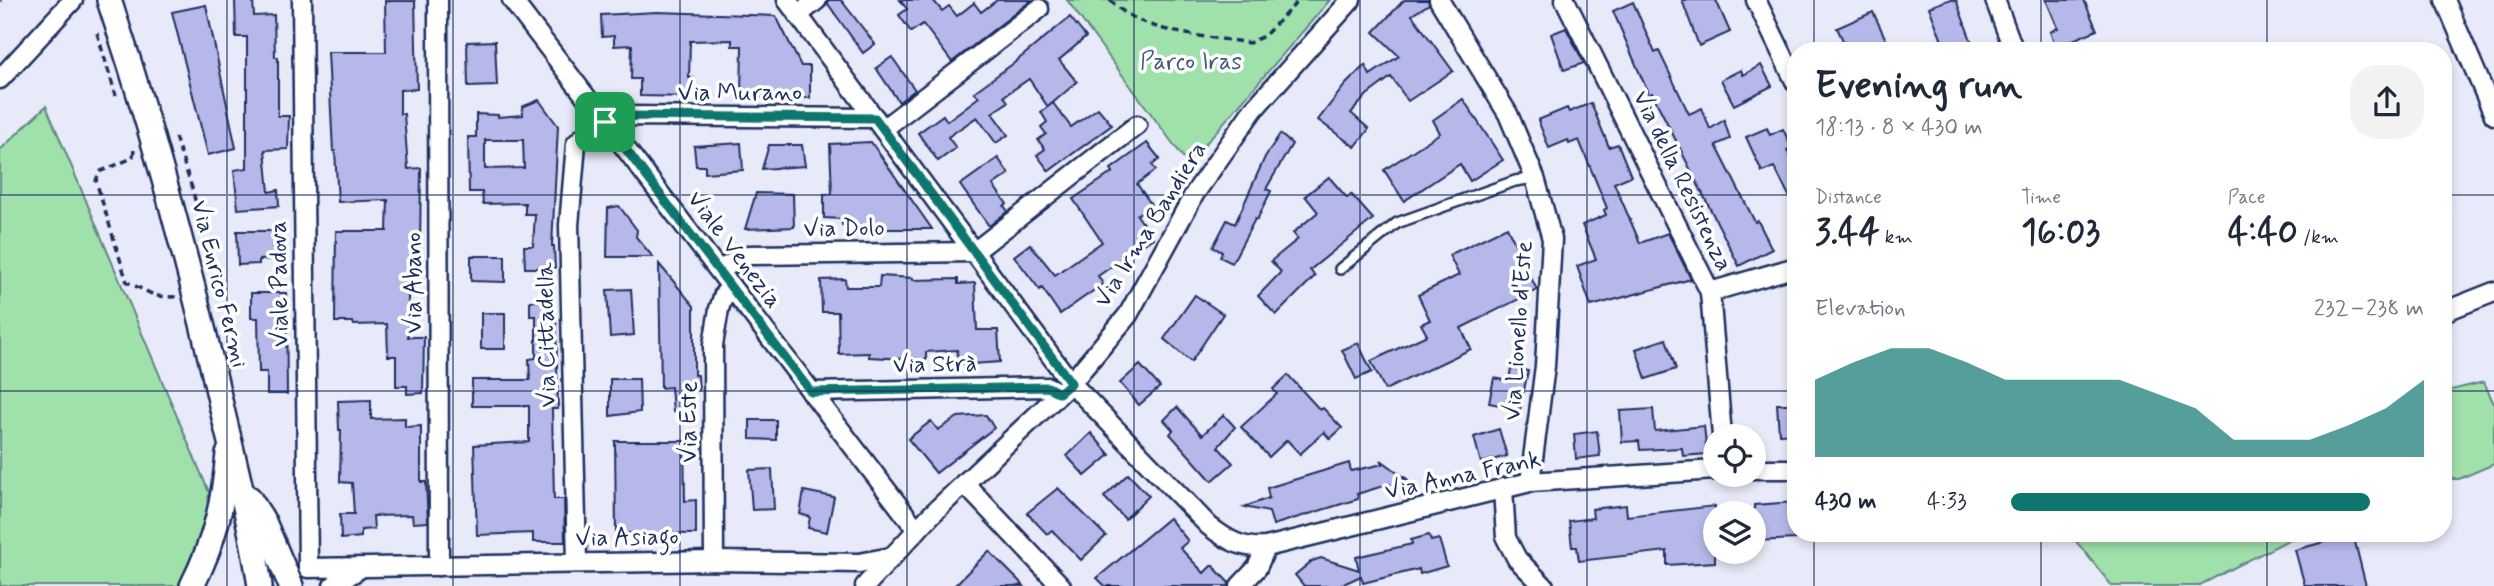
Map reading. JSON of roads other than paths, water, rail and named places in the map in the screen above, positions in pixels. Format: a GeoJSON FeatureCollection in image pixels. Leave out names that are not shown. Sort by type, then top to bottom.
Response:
{"type":"FeatureCollection","features":[{"type":"Feature","properties":{"kind":"street"},"geometry":{"type":"LineString","coordinates":[[0,79],[74,0]]}},
{"type":"Feature","properties":{"kind":"street","name":"Via Enrico Fermi"},"geometry":{"type":"LineString","coordinates":[[109,0],[160,160],[195,292],[241,485],[260,586]]}},
{"type":"Feature","properties":{"kind":"street","name":"Viale Padova"},"geometry":{"type":"LineString","coordinates":[[302,0],[308,568]]}},
{"type":"Feature","properties":{"kind":"street","name":"Via Abano"},"geometry":{"type":"LineString","coordinates":[[438,0],[439,565]]}},
{"type":"Feature","properties":{"kind":"street","name":"Viale Venezia"},"geometry":{"type":"LineString","coordinates":[[512,0],[917,530]]}},
{"type":"Feature","properties":{"kind":"street"},"geometry":{"type":"LineString","coordinates":[[793,7],[817,0]]}},
{"type":"Feature","properties":{"kind":"street","name":"Via Irma Bandiera"},"geometry":{"type":"LineString","coordinates":[[866,586],[964,483],[1065,388],[1128,314],[1195,193],[1253,110],[1351,0]]}},
{"type":"Feature","properties":{"kind":"street","name":"Via Lionello d'Este"},"geometry":{"type":"LineString","coordinates":[[1439,0],[1508,114],[1535,178],[1552,239],[1545,366],[1530,482]]}},
{"type":"Feature","properties":{"kind":"street","name":"Via della Resistenza"},"geometry":{"type":"LineString","coordinates":[[1565,0],[1710,292],[1721,424]]}},
{"type":"Feature","properties":{"kind":"street"},"geometry":{"type":"LineString","coordinates":[[1756,0],[1787,64]]}},
{"type":"Feature","properties":{"kind":"street"},"geometry":{"type":"LineString","coordinates":[[1995,0],[2011,42]]}},
{"type":"Feature","properties":{"kind":"street"},"geometry":{"type":"LineString","coordinates":[[2445,0],[2494,115]]}},
{"type":"Feature","properties":{"kind":"street","name":"Via Anna Frank"},"geometry":{"type":"LineString","coordinates":[[793,7],[974,252],[1065,388],[1225,539],[1252,548],[1266,547],[1530,482],[1703,471]]}},
{"type":"Feature","properties":{"kind":"street"},"geometry":{"type":"LineString","coordinates":[[879,124],[1039,9]]}},
{"type":"Feature","properties":{"kind":"street","name":"Via Murano"},"geometry":{"type":"LineString","coordinates":[[605,122],[626,116],[879,124]]}},
{"type":"Feature","properties":{"kind":"street","name":"Via Cittadella"},"geometry":{"type":"LineString","coordinates":[[577,563],[569,225],[576,144],[587,132],[605,122]]}},
{"type":"Feature","properties":{"kind":"street"},"geometry":{"type":"LineString","coordinates":[[974,252],[1137,125]]}},
{"type":"Feature","properties":{"kind":"street","name":"Via Dolo"},"geometry":{"type":"LineString","coordinates":[[719,270],[748,255],[974,252]]}},
{"type":"Feature","properties":{"kind":"street"},"geometry":{"type":"LineString","coordinates":[[1710,292],[1787,270]]}},
{"type":"Feature","properties":{"kind":"street","name":"Via Este"},"geometry":{"type":"LineString","coordinates":[[714,561],[713,345],[719,309],[724,294],[731,287]]}},
{"type":"Feature","properties":{"kind":"street"},"geometry":{"type":"LineString","coordinates":[[2452,308],[2494,292]]}},
{"type":"Feature","properties":{"kind":"street","name":"Via Strà"},"geometry":{"type":"LineString","coordinates":[[811,392],[1065,388]]}},
{"type":"Feature","properties":{"kind":"street"},"geometry":{"type":"LineString","coordinates":[[191,586],[216,531],[224,490],[229,440]]}},
{"type":"Feature","properties":{"kind":"street"},"geometry":{"type":"LineString","coordinates":[[1766,469],[1787,469]]}},
{"type":"Feature","properties":{"kind":"street"},"geometry":{"type":"LineString","coordinates":[[964,483],[1061,586]]}},
{"type":"Feature","properties":{"kind":"street"},"geometry":{"type":"LineString","coordinates":[[241,485],[264,522],[291,586]]}},
{"type":"Feature","properties":{"kind":"street"},"geometry":{"type":"LineString","coordinates":[[1503,488],[1506,538],[1517,559],[1544,586]]}},
{"type":"Feature","properties":{"kind":"street"},"geometry":{"type":"LineString","coordinates":[[1240,586],[1257,568],[1266,547]]}},
{"type":"Feature","properties":{"kind":"street","name":"Via Asiago"},"geometry":{"type":"LineString","coordinates":[[308,568],[714,561],[859,563],[891,557]]}},
{"type":"Feature","properties":{"kind":"street","name":"Via Asiago"},"geometry":{"type":"LineString","coordinates":[[332,586],[364,567]]}},
{"type":"Feature","properties":{"kind":"lane"},"geometry":{"type":"LineString","coordinates":[[1340,269],[1397,223],[1515,181],[1535,178]]}},
{"type":"Feature","properties":{"kind":"park label","name":"Parco Iras"},"geometry":{"type":"Point","coordinates":[1191,62]}}]}
